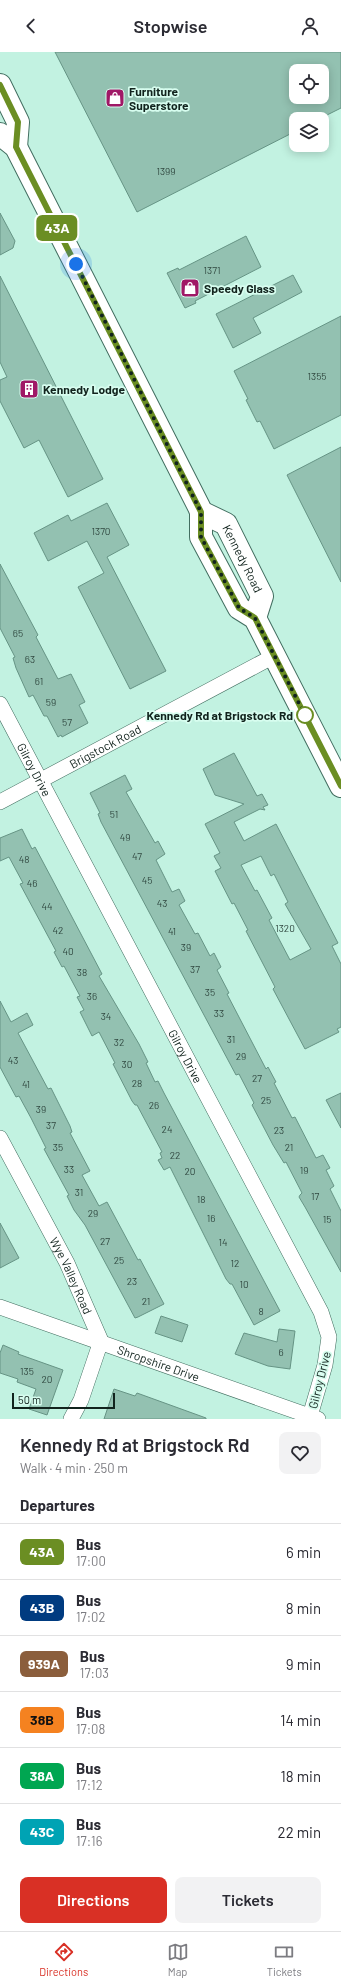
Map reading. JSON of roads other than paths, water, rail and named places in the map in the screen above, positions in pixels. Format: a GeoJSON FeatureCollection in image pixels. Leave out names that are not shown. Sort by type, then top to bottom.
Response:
{"type":"FeatureCollection","features":[{"type":"Feature","properties":{"kind":"main road","name":"Kennedy Road"},"geometry":{"type":"LineString","coordinates":[[0,85],[18,122],[8,141],[201,512],[201,537],[239,608],[255,618],[341,786]]}},
{"type":"Feature","properties":{"kind":"street","name":"Brigstock Road"},"geometry":{"type":"LineString","coordinates":[[0,802],[274,656]]}},
{"type":"Feature","properties":{"kind":"street","name":"Gilroy Drive"},"geometry":{"type":"LineString","coordinates":[[0,704],[321,1312],[329,1337],[314,1418]]}},
{"type":"Feature","properties":{"kind":"street","name":"Wye Valley Road"},"geometry":{"type":"LineString","coordinates":[[0,1138],[67,1263],[101,1341]]}},
{"type":"Feature","properties":{"kind":"street","name":"Shropshire Drive"},"geometry":{"type":"LineString","coordinates":[[0,1307],[101,1341],[314,1418]]}},
{"type":"Feature","properties":{"kind":"street"},"geometry":{"type":"LineString","coordinates":[[71,1419],[81,1400],[101,1341]]}},
{"type":"Feature","properties":{"kind":"place","name":"Furniture Superstore"},"geometry":{"type":"Point","coordinates":[115,98]}},
{"type":"Feature","properties":{"kind":"place","name":"Speedy Glass"},"geometry":{"type":"Point","coordinates":[190,288]}},
{"type":"Feature","properties":{"kind":"place","name":"Kennedy Lodge"},"geometry":{"type":"Point","coordinates":[29,389]}},
{"type":"Feature","properties":{"kind":"place","name":"Kennedy Rd at Brigstock Rd"},"geometry":{"type":"Point","coordinates":[305,715]}}]}
